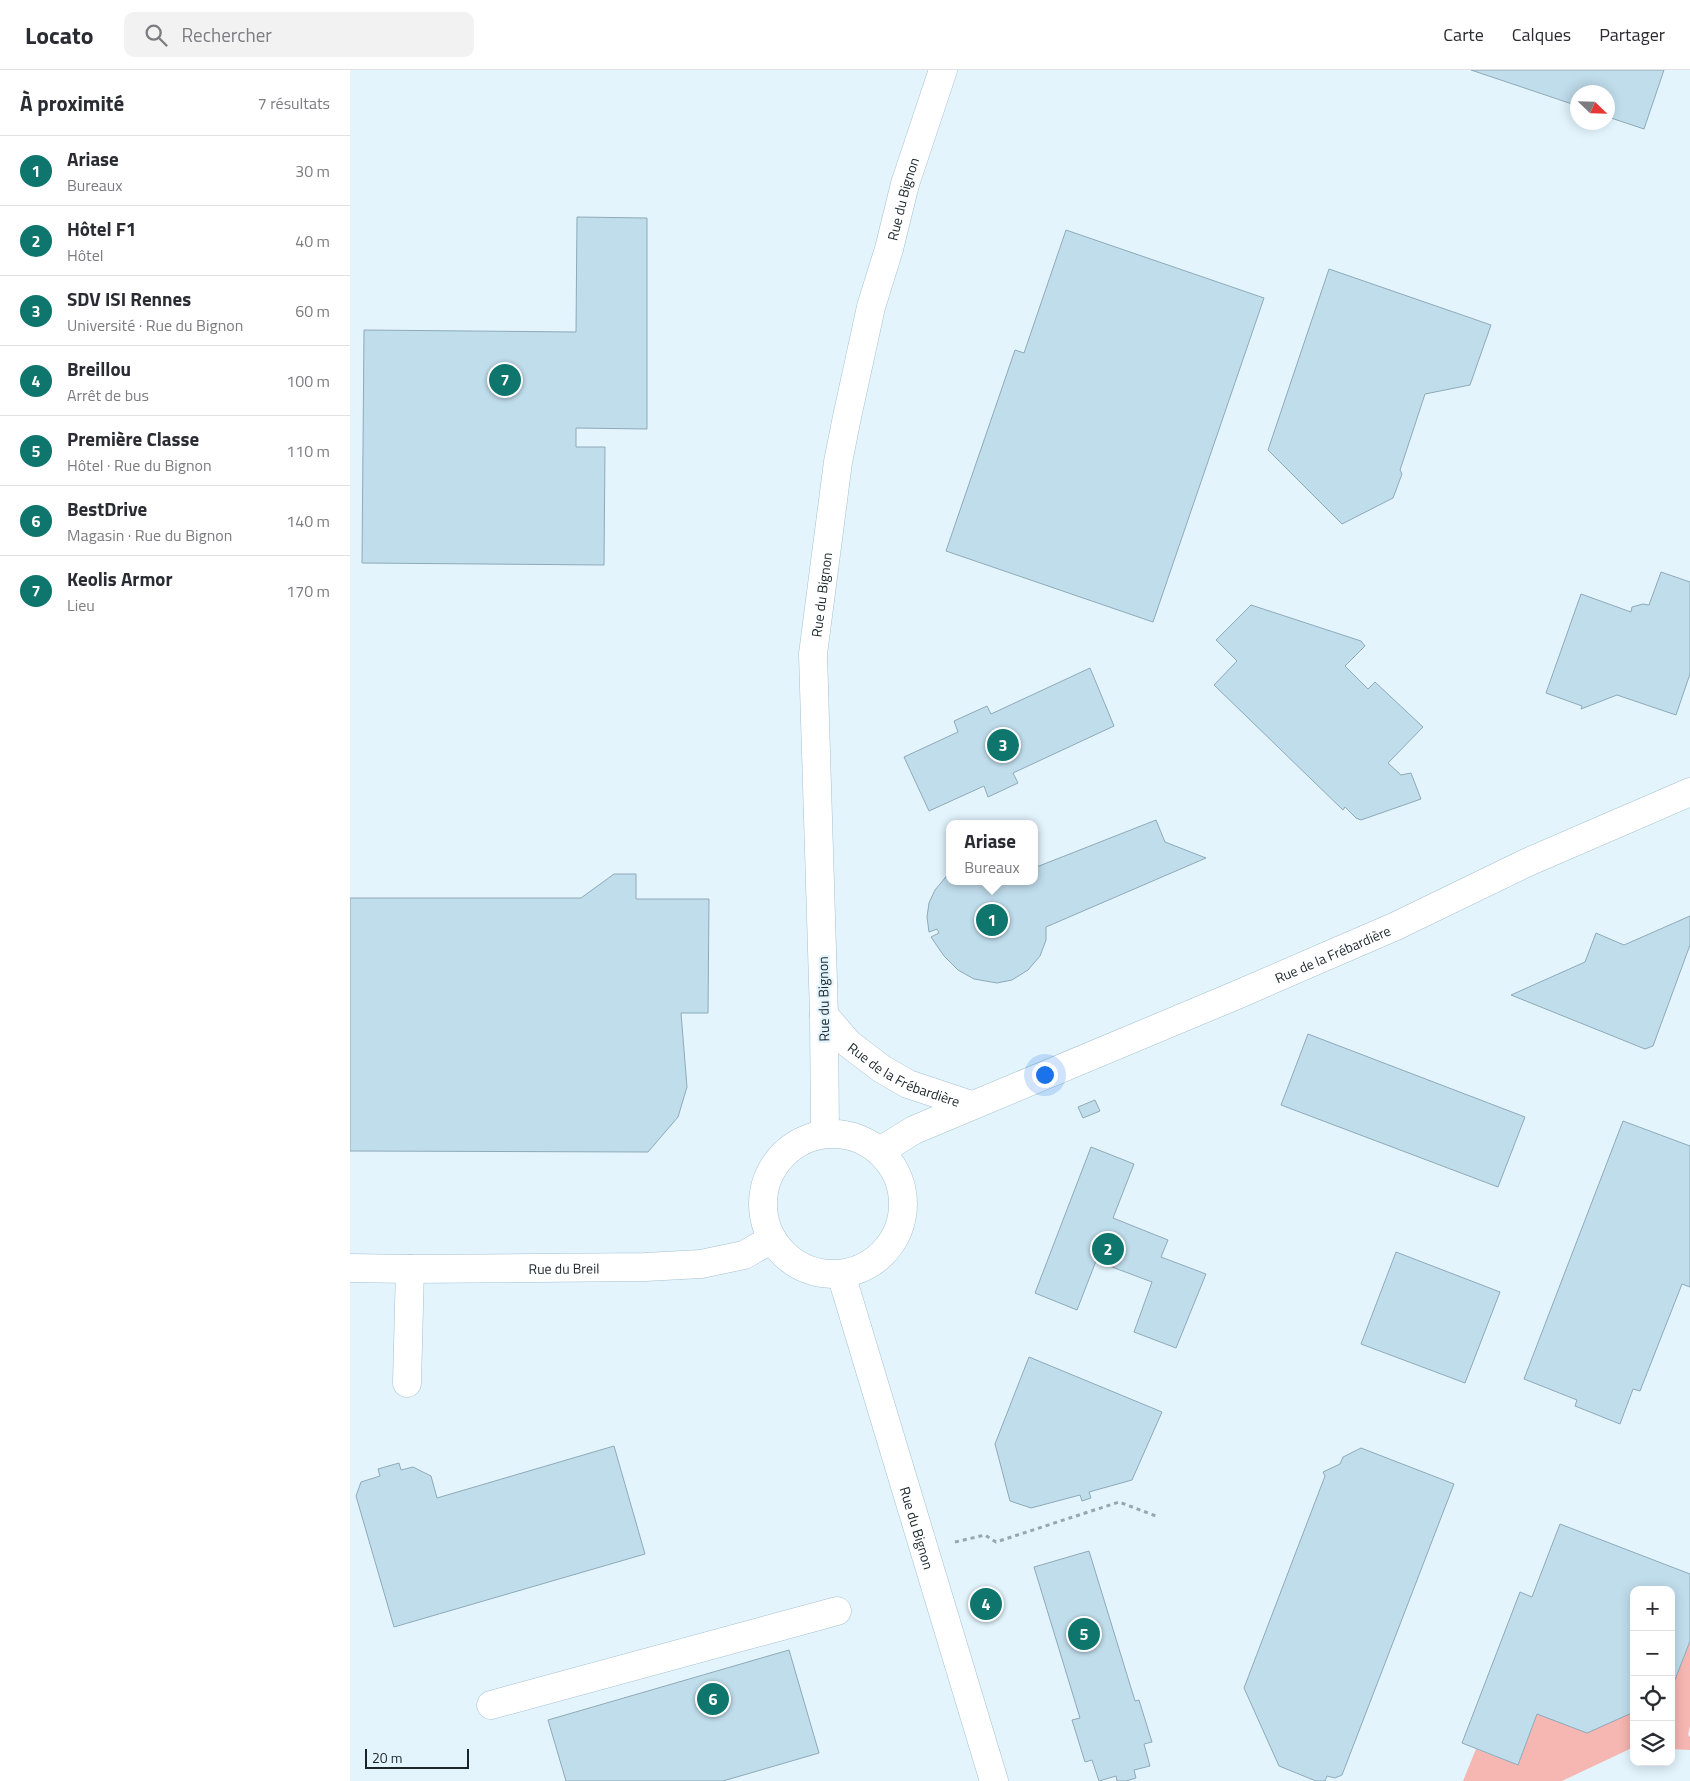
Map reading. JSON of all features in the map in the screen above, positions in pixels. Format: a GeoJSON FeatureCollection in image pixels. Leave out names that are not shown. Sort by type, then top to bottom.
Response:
{"type":"FeatureCollection","features":[{"type":"Feature","properties":{"kind":"street","name":"Rue du Bignon"},"geometry":{"type":"LineString","coordinates":[[825,1134],[824,1015],[813,654],[838,462],[871,307],[889,249],[905,184],[943,70]]}},
{"type":"Feature","properties":{"kind":"street","name":"Rue de la Frébardière"},"geometry":{"type":"LineString","coordinates":[[880,1151],[914,1130],[1332,954],[1396,926],[1526,863],[1690,792]]}},
{"type":"Feature","properties":{"kind":"street","name":"Rue de la Frébardière"},"geometry":{"type":"LineString","coordinates":[[824,1015],[849,1044],[882,1069],[908,1084],[971,1105]]}},
{"type":"Feature","properties":{"kind":"street"},"geometry":{"type":"LineString","coordinates":[[825,1134],[845,1134],[864,1140],[880,1151],[895,1169],[903,1191],[903,1214],[899,1229],[882,1255],[863,1268],[841,1274],[820,1274],[801,1267],[784,1255],[772,1239],[764,1217],[764,1194],[770,1172],[784,1154],[803,1140],[825,1134]]}},
{"type":"Feature","properties":{"kind":"street","name":"Rue du Breil"},"geometry":{"type":"LineString","coordinates":[[350,1268],[645,1267],[701,1264],[744,1255],[772,1239]]}},
{"type":"Feature","properties":{"kind":"street"},"geometry":{"type":"LineString","coordinates":[[407,1383],[410,1269]]}},
{"type":"Feature","properties":{"kind":"street","name":"Rue du Bignon"},"geometry":{"type":"LineString","coordinates":[[841,1274],[994,1781]]}},
{"type":"Feature","properties":{"kind":"street"},"geometry":{"type":"LineString","coordinates":[[492,1704],[837,1611]]}},
{"type":"Feature","properties":{"kind":"path"},"geometry":{"type":"LineString","coordinates":[[924,1550],[985,1535],[996,1542],[1119,1502],[1156,1516]]}},
{"type":"Feature","properties":{"kind":"shaded area"},"geometry":{"type":"Polygon","coordinates":[[[1690,1641],[1690,1726],[1688,1735],[1690,1737],[1690,1750],[1675,1749],[1675,1680],[1690,1641]]]}},
{"type":"Feature","properties":{"kind":"shaded area"},"geometry":{"type":"Polygon","coordinates":[[[1630,1712],[1630,1749],[1562,1781],[1463,1781],[1476,1749],[1518,1765],[1537,1714],[1630,1712]]]}},
{"type":"Feature","properties":{"kind":"building"},"geometry":{"type":"Polygon","coordinates":[[[1471,70],[1664,70],[1644,129],[1615,119],[1615,85],[1570,85],[1570,103],[1471,70]]]}},
{"type":"Feature","properties":{"kind":"building"},"geometry":{"type":"Polygon","coordinates":[[[577,217],[647,218],[647,429],[576,428],[576,447],[605,447],[604,565],[362,563],[364,330],[576,332],[577,217]]]}},
{"type":"Feature","properties":{"kind":"building"},"geometry":{"type":"Polygon","coordinates":[[[1066,230],[1264,298],[1153,622],[946,551],[1015,350],[1024,353],[1066,230]]]}},
{"type":"Feature","properties":{"kind":"building"},"geometry":{"type":"Polygon","coordinates":[[[1329,269],[1491,325],[1470,385],[1425,394],[1400,470],[1402,474],[1393,498],[1342,524],[1268,450],[1329,269]]]}},
{"type":"Feature","properties":{"kind":"building"},"geometry":{"type":"Polygon","coordinates":[[[1661,572],[1690,582],[1690,674],[1676,715],[1617,695],[1581,709],[1582,706],[1546,693],[1581,594],[1631,612],[1632,607],[1643,604],[1649,605],[1661,572]]]}},
{"type":"Feature","properties":{"kind":"building"},"geometry":{"type":"Polygon","coordinates":[[[1251,605],[1361,641],[1365,646],[1345,666],[1368,689],[1375,682],[1423,727],[1388,763],[1401,775],[1411,773],[1421,799],[1361,820],[1356,818],[1345,807],[1343,810],[1214,685],[1237,661],[1216,640],[1251,605]]]}},
{"type":"Feature","properties":{"kind":"building"},"geometry":{"type":"Polygon","coordinates":[[[1090,668],[1114,726],[1013,773],[1018,783],[988,797],[984,786],[929,811],[904,757],[958,732],[954,721],[987,706],[991,714],[1090,668]]]}},
{"type":"Feature","properties":{"kind":"building"},"geometry":{"type":"Polygon","coordinates":[[[1156,820],[1165,842],[1206,858],[1046,927],[1046,940],[1040,956],[1028,970],[1012,980],[997,983],[974,979],[958,970],[944,956],[931,937],[939,933],[937,929],[929,932],[927,917],[929,903],[935,890],[946,877],[946,885],[1038,885],[1038,866],[1156,820]]]}},
{"type":"Feature","properties":{"kind":"building"},"geometry":{"type":"Polygon","coordinates":[[[614,874],[636,874],[636,899],[709,899],[708,1013],[681,1013],[687,1087],[678,1117],[648,1152],[350,1151],[350,898],[581,898],[614,874]]]}},
{"type":"Feature","properties":{"kind":"building"},"geometry":{"type":"Polygon","coordinates":[[[1690,916],[1690,945],[1653,1046],[1645,1049],[1511,995],[1585,962],[1596,933],[1624,945],[1690,916]]]}},
{"type":"Feature","properties":{"kind":"building"},"geometry":{"type":"Polygon","coordinates":[[[1308,1034],[1525,1117],[1498,1187],[1281,1105],[1308,1034]]]}},
{"type":"Feature","properties":{"kind":"building"},"geometry":{"type":"Polygon","coordinates":[[[1095,1100],[1100,1111],[1083,1118],[1078,1107],[1095,1100]]]}},
{"type":"Feature","properties":{"kind":"building"},"geometry":{"type":"Polygon","coordinates":[[[1623,1121],[1690,1146],[1690,1287],[1682,1284],[1640,1391],[1633,1389],[1620,1424],[1575,1406],[1577,1400],[1524,1379],[1623,1121]]]}},
{"type":"Feature","properties":{"kind":"building"},"geometry":{"type":"Polygon","coordinates":[[[1091,1147],[1134,1164],[1113,1218],[1168,1240],[1161,1257],[1206,1274],[1176,1348],[1134,1332],[1152,1282],[1096,1261],[1077,1310],[1035,1293],[1091,1147]]]}},
{"type":"Feature","properties":{"kind":"building"},"geometry":{"type":"Polygon","coordinates":[[[1396,1252],[1500,1292],[1465,1383],[1361,1344],[1396,1252]]]}},
{"type":"Feature","properties":{"kind":"building"},"geometry":{"type":"Polygon","coordinates":[[[1029,1357],[1162,1412],[1132,1480],[1089,1492],[1091,1498],[1082,1501],[1080,1495],[1031,1508],[1010,1501],[995,1444],[1029,1357]]]}},
{"type":"Feature","properties":{"kind":"building"},"geometry":{"type":"Polygon","coordinates":[[[614,1446],[645,1554],[394,1627],[356,1496],[361,1482],[380,1476],[378,1469],[399,1463],[401,1470],[413,1467],[431,1476],[437,1498],[614,1446]]]}},
{"type":"Feature","properties":{"kind":"building"},"geometry":{"type":"Polygon","coordinates":[[[1361,1448],[1454,1484],[1342,1775],[1335,1778],[1327,1776],[1325,1781],[1316,1781],[1279,1766],[1244,1688],[1325,1476],[1323,1472],[1340,1464],[1343,1457],[1361,1448]]]}},
{"type":"Feature","properties":{"kind":"building"},"geometry":{"type":"Polygon","coordinates":[[[1560,1524],[1690,1574],[1690,1641],[1675,1680],[1675,1586],[1630,1586],[1630,1714],[1587,1733],[1537,1714],[1518,1765],[1462,1743],[1520,1592],[1532,1597],[1560,1524]]]}},
{"type":"Feature","properties":{"kind":"building"},"geometry":{"type":"Polygon","coordinates":[[[1089,1551],[1135,1701],[1139,1700],[1152,1742],[1144,1744],[1150,1766],[1134,1770],[1136,1778],[1126,1781],[1117,1781],[1116,1776],[1099,1781],[1092,1760],[1085,1762],[1072,1720],[1080,1718],[1034,1567],[1089,1551]]]}},
{"type":"Feature","properties":{"kind":"building"},"geometry":{"type":"Polygon","coordinates":[[[789,1650],[819,1753],[723,1781],[566,1781],[548,1720],[789,1650]]]}},
{"type":"Feature","properties":{"kind":"place","name":"Keolis Armor"},"geometry":{"type":"Point","coordinates":[505,380]}},
{"type":"Feature","properties":{"kind":"place","name":"SDV ISI Rennes"},"geometry":{"type":"Point","coordinates":[1003,745]}},
{"type":"Feature","properties":{"kind":"place","name":"Ariase"},"geometry":{"type":"Point","coordinates":[992,920]}},
{"type":"Feature","properties":{"kind":"place","name":"Hôtel F1"},"geometry":{"type":"Point","coordinates":[1108,1249]}},
{"type":"Feature","properties":{"kind":"place","name":"Breillou"},"geometry":{"type":"Point","coordinates":[986,1604]}},
{"type":"Feature","properties":{"kind":"place","name":"Première Classe"},"geometry":{"type":"Point","coordinates":[1084,1634]}},
{"type":"Feature","properties":{"kind":"place","name":"BestDrive"},"geometry":{"type":"Point","coordinates":[713,1699]}}]}
